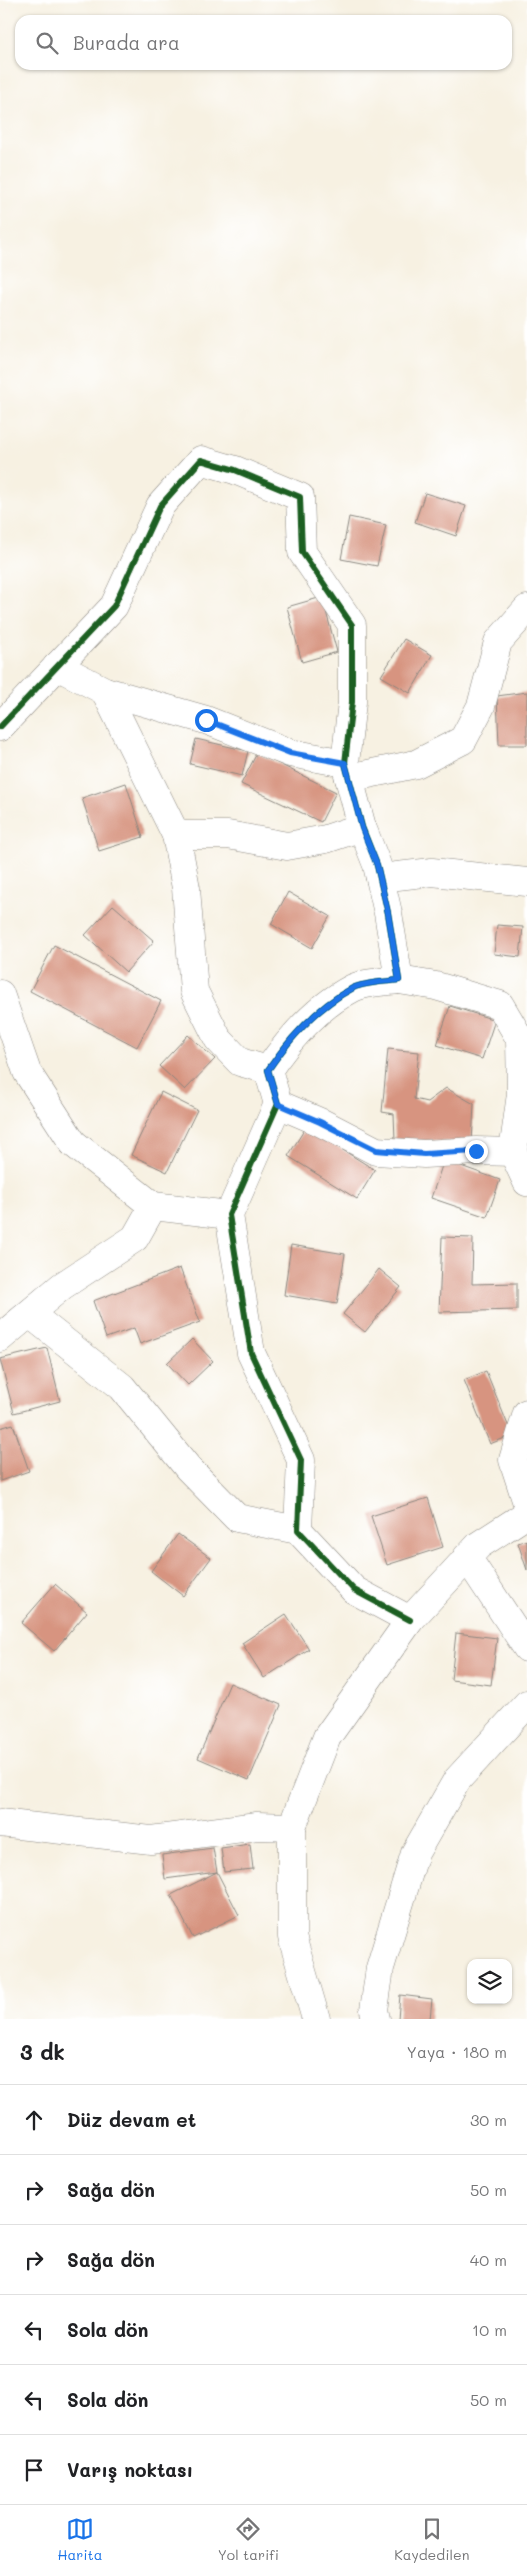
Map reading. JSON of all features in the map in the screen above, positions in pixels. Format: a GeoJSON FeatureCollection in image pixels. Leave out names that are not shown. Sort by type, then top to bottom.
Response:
{"type":"FeatureCollection","features":[{"type":"Feature","properties":{"kind":"street"},"geometry":{"type":"LineString","coordinates":[[0,727],[114,606],[160,506],[201,460],[235,470],[300,497],[302,552],[352,626],[352,702],[347,771],[362,828],[380,878],[399,980]]}},
{"type":"Feature","properties":{"kind":"street"},"geometry":{"type":"LineString","coordinates":[[57,666],[106,691],[206,720],[290,753],[347,771],[416,764],[463,740],[481,706],[498,642],[527,609]]}},
{"type":"Feature","properties":{"kind":"street"},"geometry":{"type":"LineString","coordinates":[[106,691],[176,835],[186,888],[194,991],[218,1039],[240,1062],[268,1070]]}},
{"type":"Feature","properties":{"kind":"street"},"geometry":{"type":"LineString","coordinates":[[176,835],[228,834],[287,846],[326,839],[362,828]]}},
{"type":"Feature","properties":{"kind":"street"},"geometry":{"type":"LineString","coordinates":[[380,878],[432,872],[527,882]]}},
{"type":"Feature","properties":{"kind":"street"},"geometry":{"type":"LineString","coordinates":[[268,1070],[288,1041],[312,1018],[354,987],[399,980],[436,986],[500,1005],[524,1035],[521,1094],[514,1152],[527,1182]]}},
{"type":"Feature","properties":{"kind":"street"},"geometry":{"type":"LineString","coordinates":[[0,994],[27,1072],[72,1143],[153,1206],[229,1215]]}},
{"type":"Feature","properties":{"kind":"street"},"geometry":{"type":"LineString","coordinates":[[268,1070],[278,1104],[229,1215],[251,1353],[301,1460],[298,1530]]}},
{"type":"Feature","properties":{"kind":"street"},"geometry":{"type":"LineString","coordinates":[[278,1104],[320,1122],[376,1150],[424,1154],[476,1151],[514,1152]]}},
{"type":"Feature","properties":{"kind":"street"},"geometry":{"type":"LineString","coordinates":[[0,1338],[62,1286],[135,1238],[153,1206]]}},
{"type":"Feature","properties":{"kind":"street"},"geometry":{"type":"LineString","coordinates":[[30,1314],[122,1388],[188,1468],[237,1518],[298,1530],[354,1590],[410,1620]]}},
{"type":"Feature","properties":{"kind":"street"},"geometry":{"type":"LineString","coordinates":[[527,1413],[513,1460],[527,1503]]}},
{"type":"Feature","properties":{"kind":"street"},"geometry":{"type":"LineString","coordinates":[[316,2019],[292,1937],[292,1827],[327,1737],[410,1620],[479,1545],[527,1514]]}},
{"type":"Feature","properties":{"kind":"street"},"geometry":{"type":"LineString","coordinates":[[467,1557],[527,1648]]}},
{"type":"Feature","properties":{"kind":"street"},"geometry":{"type":"LineString","coordinates":[[376,2019],[374,2010],[380,1968],[414,1853],[457,1780],[527,1704]]}},
{"type":"Feature","properties":{"kind":"street"},"geometry":{"type":"LineString","coordinates":[[0,1824],[151,1840],[257,1826],[292,1827]]}},
{"type":"Feature","properties":{"kind":"building"},"geometry":{"type":"Polygon","coordinates":[[[425,493],[466,506],[456,536],[415,522],[425,493]]]}},
{"type":"Feature","properties":{"kind":"building"},"geometry":{"type":"Polygon","coordinates":[[[349,517],[386,525],[377,566],[341,559],[349,517]]]}},
{"type":"Feature","properties":{"kind":"building"},"geometry":{"type":"Polygon","coordinates":[[[322,597],[337,652],[302,662],[287,607],[322,597]]]}},
{"type":"Feature","properties":{"kind":"building"},"geometry":{"type":"Polygon","coordinates":[[[404,639],[432,655],[410,693],[381,676],[404,639]]]}},
{"type":"Feature","properties":{"kind":"building"},"geometry":{"type":"Polygon","coordinates":[[[527,692],[527,745],[499,745],[497,696],[527,692]]]}},
{"type":"Feature","properties":{"kind":"building"},"geometry":{"type":"Polygon","coordinates":[[[196,739],[248,751],[242,776],[190,764],[196,739]]]}},
{"type":"Feature","properties":{"kind":"building"},"geometry":{"type":"Polygon","coordinates":[[[257,753],[336,792],[321,822],[241,784],[257,753]]]}},
{"type":"Feature","properties":{"kind":"building"},"geometry":{"type":"Polygon","coordinates":[[[126,783],[143,837],[99,851],[82,798],[126,783]]]}},
{"type":"Feature","properties":{"kind":"building"},"geometry":{"type":"Polygon","coordinates":[[[288,892],[330,916],[312,948],[271,924],[288,892]]]}},
{"type":"Feature","properties":{"kind":"building"},"geometry":{"type":"Polygon","coordinates":[[[113,905],[154,941],[126,972],[85,935],[113,905]]]}},
{"type":"Feature","properties":{"kind":"building"},"geometry":{"type":"Polygon","coordinates":[[[497,925],[523,927],[520,957],[494,954],[497,925]]]}},
{"type":"Feature","properties":{"kind":"building"},"geometry":{"type":"Polygon","coordinates":[[[54,945],[161,1001],[137,1047],[30,991],[54,945]]]}},
{"type":"Feature","properties":{"kind":"building"},"geometry":{"type":"Polygon","coordinates":[[[450,1006],[495,1020],[482,1059],[437,1045],[450,1006]]]}},
{"type":"Feature","properties":{"kind":"building"},"geometry":{"type":"Polygon","coordinates":[[[188,1035],[215,1059],[185,1090],[159,1066],[188,1035]]]}},
{"type":"Feature","properties":{"kind":"building"},"geometry":{"type":"Polygon","coordinates":[[[388,1049],[419,1052],[414,1099],[427,1102],[446,1088],[474,1104],[472,1143],[395,1140],[394,1114],[382,1112],[388,1049]]]}},
{"type":"Feature","properties":{"kind":"building"},"geometry":{"type":"Polygon","coordinates":[[[161,1092],[197,1110],[167,1172],[131,1155],[161,1092]]]}},
{"type":"Feature","properties":{"kind":"building"},"geometry":{"type":"Polygon","coordinates":[[[306,1127],[375,1170],[357,1199],[288,1156],[306,1127]]]}},
{"type":"Feature","properties":{"kind":"building"},"geometry":{"type":"Polygon","coordinates":[[[444,1160],[500,1180],[487,1217],[431,1198],[444,1160]]]}},
{"type":"Feature","properties":{"kind":"building"},"geometry":{"type":"Polygon","coordinates":[[[442,1237],[473,1238],[472,1284],[517,1283],[517,1310],[439,1312],[442,1237]]]}},
{"type":"Feature","properties":{"kind":"building"},"geometry":{"type":"Polygon","coordinates":[[[291,1245],[345,1254],[337,1304],[284,1295],[291,1245]]]}},
{"type":"Feature","properties":{"kind":"building"},"geometry":{"type":"Polygon","coordinates":[[[180,1268],[200,1322],[140,1344],[134,1328],[106,1338],[93,1301],[180,1268]]]}},
{"type":"Feature","properties":{"kind":"building"},"geometry":{"type":"Polygon","coordinates":[[[379,1269],[401,1287],[365,1332],[343,1314],[379,1269]]]}},
{"type":"Feature","properties":{"kind":"building"},"geometry":{"type":"Polygon","coordinates":[[[192,1339],[213,1361],[188,1385],[167,1363],[192,1339]]]}},
{"type":"Feature","properties":{"kind":"building"},"geometry":{"type":"Polygon","coordinates":[[[47,1348],[60,1401],[14,1413],[0,1359],[47,1348]]]}},
{"type":"Feature","properties":{"kind":"building"},"geometry":{"type":"Polygon","coordinates":[[[486,1371],[512,1435],[490,1444],[464,1380],[486,1371]]]}},
{"type":"Feature","properties":{"kind":"building"},"geometry":{"type":"Polygon","coordinates":[[[13,1424],[29,1471],[0,1481],[0,1428],[13,1424]]]}},
{"type":"Feature","properties":{"kind":"building"},"geometry":{"type":"Polygon","coordinates":[[[428,1498],[443,1547],[387,1565],[371,1516],[428,1498]]]}},
{"type":"Feature","properties":{"kind":"building"},"geometry":{"type":"Polygon","coordinates":[[[178,1534],[211,1558],[183,1596],[151,1571],[178,1534]]]}},
{"type":"Feature","properties":{"kind":"building"},"geometry":{"type":"Polygon","coordinates":[[[527,1540],[527,1570],[518,1543],[527,1540]]]}},
{"type":"Feature","properties":{"kind":"building"},"geometry":{"type":"Polygon","coordinates":[[[55,1584],[87,1612],[54,1651],[21,1623],[55,1584]]]}},
{"type":"Feature","properties":{"kind":"building"},"geometry":{"type":"Polygon","coordinates":[[[286,1614],[309,1649],[264,1678],[242,1643],[286,1614]]]}},
{"type":"Feature","properties":{"kind":"building"},"geometry":{"type":"Polygon","coordinates":[[[456,1633],[497,1638],[491,1685],[451,1680],[456,1633]]]}},
{"type":"Feature","properties":{"kind":"building"},"geometry":{"type":"Polygon","coordinates":[[[230,1683],[281,1705],[249,1780],[198,1758],[230,1683]]]}},
{"type":"Feature","properties":{"kind":"building"},"geometry":{"type":"Polygon","coordinates":[[[250,1844],[253,1869],[224,1872],[221,1848],[250,1844]]]}},
{"type":"Feature","properties":{"kind":"building"},"geometry":{"type":"Polygon","coordinates":[[[213,1848],[217,1872],[165,1879],[162,1855],[213,1848]]]}},
{"type":"Feature","properties":{"kind":"building"},"geometry":{"type":"Polygon","coordinates":[[[217,1872],[239,1915],[193,1938],[171,1895],[217,1872]]]}},
{"type":"Feature","properties":{"kind":"building"},"geometry":{"type":"Polygon","coordinates":[[[400,1995],[432,1999],[430,2019],[398,2019],[400,1995]]]}},
{"type":"Feature","properties":{"kind":"cycle path"},"geometry":{"type":"LineString","coordinates":[[0,727],[114,606],[160,506],[201,460],[235,470],[300,497],[302,552],[352,625],[352,702],[345,763],[362,827],[377,865],[388,913],[399,980],[363,984],[340,995],[317,1013],[295,1035],[268,1070],[278,1104],[229,1215],[251,1353],[301,1460],[298,1530],[354,1590],[410,1620]]}},
{"type":"Feature","properties":{"kind":"route"},"geometry":{"type":"LineString","coordinates":[[206,720],[290,753],[345,763],[362,828],[377,865],[388,913],[399,980],[354,987],[312,1018],[288,1041],[268,1070],[278,1104],[320,1122],[376,1150],[424,1154],[476,1151]]}}]}
